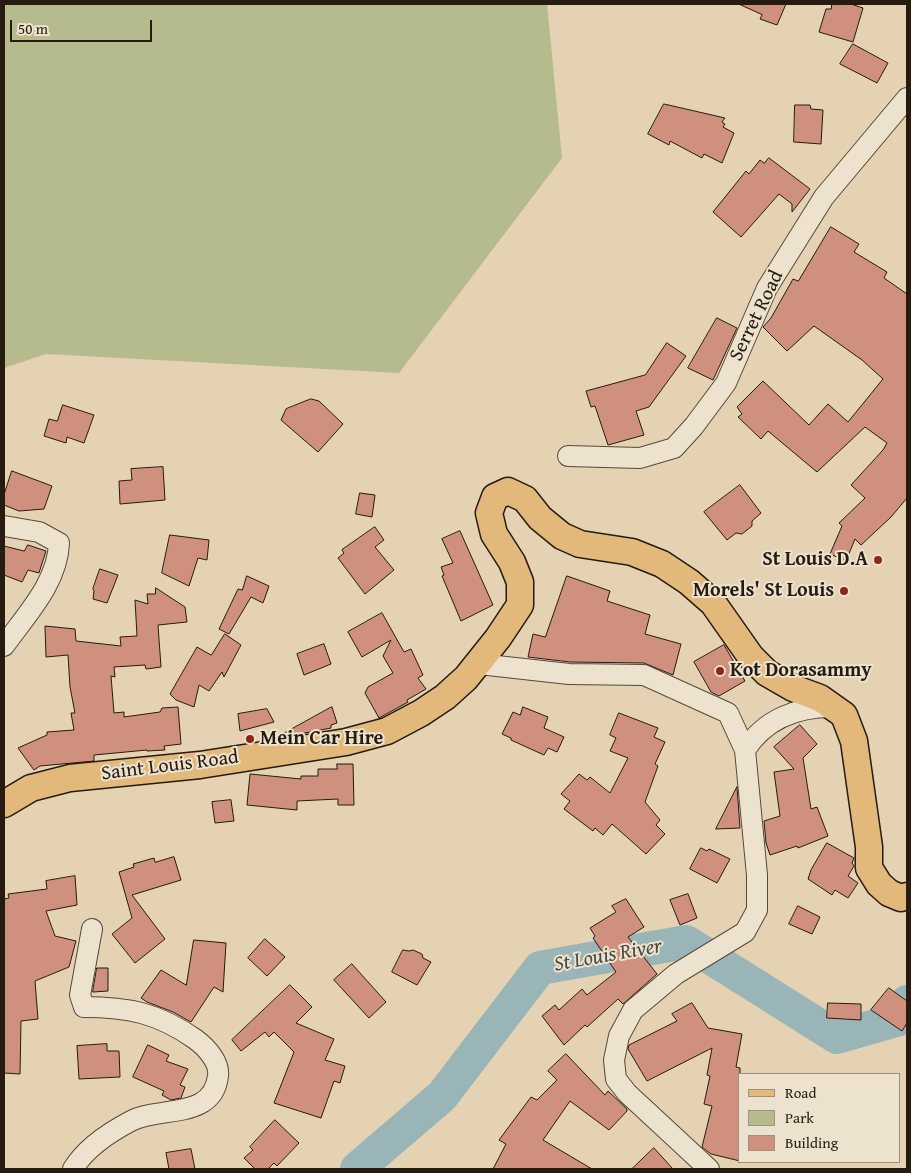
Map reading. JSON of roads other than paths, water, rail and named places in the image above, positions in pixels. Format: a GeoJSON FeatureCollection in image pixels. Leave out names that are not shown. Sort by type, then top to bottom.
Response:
{"type":"FeatureCollection","features":[{"type":"Feature","properties":{"kind":"main road","name":"Saint Louis Road"},"geometry":{"type":"LineString","coordinates":[[4,804],[31,788],[70,778],[200,765],[346,742],[387,731],[421,714],[446,697],[466,678],[520,605],[520,582],[512,562],[494,534],[489,514],[495,497],[508,491],[525,499],[540,518],[562,536],[580,544],[632,552],[662,564],[689,582],[712,603],[751,657],[767,673],[793,688],[809,692],[844,715],[854,741],[869,847],[870,868],[879,884],[889,893],[901,898],[907,896]]}},
{"type":"Feature","properties":{"kind":"street","name":"Serret Road"},"geometry":{"type":"LineString","coordinates":[[568,456],[640,458],[674,448],[694,426],[726,383],[767,288],[824,197],[907,98]]}},
{"type":"Feature","properties":{"kind":"street"},"geometry":{"type":"LineString","coordinates":[[4,526],[39,532],[59,543],[59,553],[53,575],[4,646]]}},
{"type":"Feature","properties":{"kind":"street"},"geometry":{"type":"LineString","coordinates":[[478,664],[570,674],[644,675],[728,713],[745,750],[757,875],[757,910],[745,932],[676,974],[633,1010],[619,1036],[614,1060],[616,1079],[627,1093],[709,1169]]}},
{"type":"Feature","properties":{"kind":"street"},"geometry":{"type":"LineString","coordinates":[[745,750],[752,738],[760,731],[784,716],[813,707],[832,707]]}},
{"type":"Feature","properties":{"kind":"street"},"geometry":{"type":"LineString","coordinates":[[73,1169],[89,1149],[132,1120],[157,1113],[198,1106],[210,1097],[214,1091],[219,1072],[213,1058],[202,1045],[179,1028],[155,1017],[129,1010],[108,1007],[84,1007],[80,995],[92,929]]}},
{"type":"Feature","properties":{"kind":"waterway","name":"St Louis River"},"geometry":{"type":"LineString","coordinates":[[357,1169],[442,1096],[540,968],[686,942],[837,1037],[900,1019],[907,1002]]}},
{"type":"Feature","properties":{"kind":"place","name":"St Louis D.A"},"geometry":{"type":"Point","coordinates":[878,560]}},
{"type":"Feature","properties":{"kind":"place","name":"Morels' St Louis"},"geometry":{"type":"Point","coordinates":[844,591]}},
{"type":"Feature","properties":{"kind":"place","name":"Kot Dorasammy"},"geometry":{"type":"Point","coordinates":[720,671]}},
{"type":"Feature","properties":{"kind":"place","name":"Mein Car Hire"},"geometry":{"type":"Point","coordinates":[250,739]}}]}
